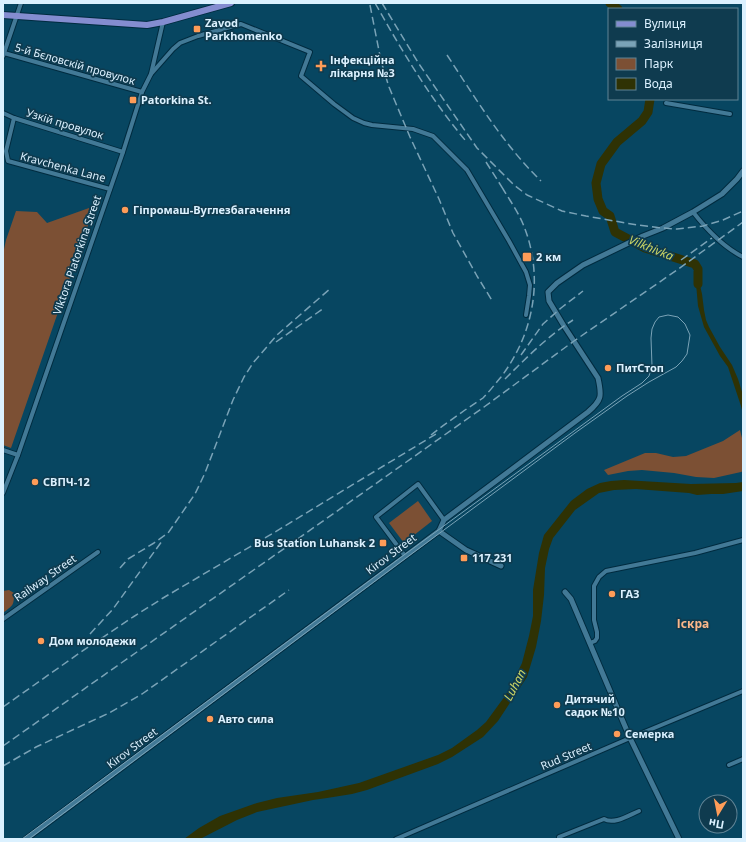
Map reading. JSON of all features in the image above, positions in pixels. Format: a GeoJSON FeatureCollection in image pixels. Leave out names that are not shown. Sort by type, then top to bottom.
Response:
{"type":"FeatureCollection","features":[{"type":"Feature","properties":{"kind":"main road"},"geometry":{"type":"LineString","coordinates":[[3,15],[147,25],[231,3]]}},
{"type":"Feature","properties":{"kind":"street"},"geometry":{"type":"LineString","coordinates":[[3,54],[21,3]]}},
{"type":"Feature","properties":{"kind":"street","name":"Viktora Piatorkina Street"},"geometry":{"type":"LineString","coordinates":[[3,493],[18,455],[123,152],[142,92],[151,74],[163,22]]}},
{"type":"Feature","properties":{"kind":"street"},"geometry":{"type":"LineString","coordinates":[[151,74],[180,43],[198,36],[241,24],[310,52],[302,76],[334,104],[353,118],[364,123],[413,129],[433,136],[467,170],[526,272],[530,285],[526,315]]}},
{"type":"Feature","properties":{"kind":"street","name":"5-й Бєловскій провулок"},"geometry":{"type":"LineString","coordinates":[[3,54],[142,92]]}},
{"type":"Feature","properties":{"kind":"street"},"geometry":{"type":"LineString","coordinates":[[666,103],[730,114]]}},
{"type":"Feature","properties":{"kind":"street","name":"Узкій провулок"},"geometry":{"type":"LineString","coordinates":[[3,113],[14,118],[123,152]]}},
{"type":"Feature","properties":{"kind":"street","name":"Kravchenka Lane"},"geometry":{"type":"LineString","coordinates":[[14,118],[6,151],[8,161],[110,189]]}},
{"type":"Feature","properties":{"kind":"street"},"geometry":{"type":"LineString","coordinates":[[743,170],[737,179],[722,194],[693,212],[704,226],[726,247],[741,256],[743,251]]}},
{"type":"Feature","properties":{"kind":"street","name":"Kirov Street"},"geometry":{"type":"LineString","coordinates":[[26,839],[439,531],[444,520],[598,403],[600,388],[598,378],[549,301],[548,292],[557,283],[583,265],[663,228],[693,212]]}},
{"type":"Feature","properties":{"kind":"street"},"geometry":{"type":"LineString","coordinates":[[3,450],[18,455]]}},
{"type":"Feature","properties":{"kind":"street"},"geometry":{"type":"LineString","coordinates":[[405,556],[376,516],[418,484],[444,520]]}},
{"type":"Feature","properties":{"kind":"street"},"geometry":{"type":"LineString","coordinates":[[439,531],[466,550],[501,566]]}},
{"type":"Feature","properties":{"kind":"street"},"geometry":{"type":"LineString","coordinates":[[590,643],[597,638],[594,620],[594,586],[599,577],[606,572],[695,553],[743,540]]}},
{"type":"Feature","properties":{"kind":"street","name":"Railway Street"},"geometry":{"type":"LineString","coordinates":[[3,619],[98,552]]}},
{"type":"Feature","properties":{"kind":"street"},"geometry":{"type":"LineString","coordinates":[[565,592],[571,598],[630,738],[679,839]]}},
{"type":"Feature","properties":{"kind":"street","name":"Rud Street"},"geometry":{"type":"LineString","coordinates":[[396,839],[743,691]]}},
{"type":"Feature","properties":{"kind":"street"},"geometry":{"type":"LineString","coordinates":[[729,765],[743,759]]}},
{"type":"Feature","properties":{"kind":"street"},"geometry":{"type":"LineString","coordinates":[[559,839],[559,837],[604,819],[613,822],[639,811]]}},
{"type":"Feature","properties":{"kind":"street"},"geometry":{"type":"LineString","coordinates":[[406,834],[408,839]]}},
{"type":"Feature","properties":{"kind":"green space"},"geometry":{"type":"Polygon","coordinates":[[[89,208],[92,214],[11,448],[3,445],[3,254],[6,240],[16,211],[37,212],[47,223],[89,208]]]}},
{"type":"Feature","properties":{"kind":"green space"},"geometry":{"type":"Polygon","coordinates":[[[740,430],[743,442],[743,471],[741,472],[714,478],[642,470],[608,475],[604,470],[645,453],[656,453],[673,457],[686,456],[723,441],[740,430]]]}},
{"type":"Feature","properties":{"kind":"green space"},"geometry":{"type":"Polygon","coordinates":[[[418,501],[432,521],[404,543],[389,523],[418,501]]]}},
{"type":"Feature","properties":{"kind":"green space"},"geometry":{"type":"Polygon","coordinates":[[[9,590],[14,593],[14,600],[11,607],[3,613],[3,591],[9,590]]]}},
{"type":"Feature","properties":{"kind":"water"},"geometry":{"type":"Polygon","coordinates":[[[695,272],[700,273],[699,281],[706,320],[720,347],[732,365],[738,379],[743,395],[743,414],[728,367],[720,356],[704,327],[698,306],[695,272]]]}},
{"type":"Feature","properties":{"kind":"water","name":"Luhan"},"geometry":{"type":"Polygon","coordinates":[[[624,480],[691,484],[743,482],[743,491],[723,494],[697,495],[689,493],[636,489],[614,490],[599,493],[575,510],[553,538],[545,568],[541,621],[536,647],[527,677],[498,721],[483,737],[452,757],[438,764],[367,790],[257,812],[237,820],[200,839],[184,839],[220,816],[257,803],[359,783],[438,755],[452,748],[477,730],[486,722],[505,696],[522,663],[533,616],[533,590],[539,553],[544,535],[571,501],[587,489],[600,483],[624,480]]]}},
{"type":"Feature","properties":{"kind":"waterway","name":"Vilkhivka"},"geometry":{"type":"LineString","coordinates":[[610,3],[617,8]]}},
{"type":"Feature","properties":{"kind":"waterway","name":"Vilkhivka"},"geometry":{"type":"LineString","coordinates":[[650,100],[648,112],[642,121],[617,142],[601,164],[596,183],[598,199],[603,211],[610,216],[615,232],[645,248],[695,264],[698,269],[698,284]]}},
{"type":"Feature","properties":{"kind":"tram line"},"geometry":{"type":"LineString","coordinates":[[22,839],[404,555],[642,383],[649,376],[652,366],[652,329],[659,317],[668,315],[678,317],[685,324],[690,335],[687,354],[676,367],[627,396],[575,433],[29,839]]}},
{"type":"Feature","properties":{"kind":"railway"},"geometry":{"type":"LineString","coordinates":[[375,3],[417,74],[440,108],[465,140]]}},
{"type":"Feature","properties":{"kind":"railway"},"geometry":{"type":"LineString","coordinates":[[382,3],[419,64],[477,148],[514,185],[527,195],[562,211],[637,225],[663,228],[677,229],[703,226],[723,220],[743,211]]}},
{"type":"Feature","properties":{"kind":"railway"},"geometry":{"type":"LineString","coordinates":[[370,5],[381,61],[389,87],[453,233],[493,302]]}},
{"type":"Feature","properties":{"kind":"railway"},"geometry":{"type":"LineString","coordinates":[[447,55],[502,136],[514,152],[541,181]]}},
{"type":"Feature","properties":{"kind":"railway"},"geometry":{"type":"LineString","coordinates":[[486,162],[505,192]]}},
{"type":"Feature","properties":{"kind":"railway"},"geometry":{"type":"LineString","coordinates":[[431,435],[488,393],[512,361],[528,325],[534,287],[534,268],[531,248],[521,219],[503,189]]}},
{"type":"Feature","properties":{"kind":"railway"},"geometry":{"type":"LineString","coordinates":[[3,746],[275,555],[743,222]]}},
{"type":"Feature","properties":{"kind":"railway"},"geometry":{"type":"LineString","coordinates":[[681,260],[712,238]]}},
{"type":"Feature","properties":{"kind":"railway"},"geometry":{"type":"LineString","coordinates":[[120,568],[128,559],[168,533],[195,494],[205,473],[233,400],[244,377],[253,363],[277,335],[331,288]]}},
{"type":"Feature","properties":{"kind":"railway"},"geometry":{"type":"LineString","coordinates":[[521,355],[543,324],[583,291]]}},
{"type":"Feature","properties":{"kind":"railway"},"geometry":{"type":"LineString","coordinates":[[276,342],[324,308]]}},
{"type":"Feature","properties":{"kind":"railway"},"geometry":{"type":"LineString","coordinates":[[505,379],[546,340],[573,320]]}},
{"type":"Feature","properties":{"kind":"railway"},"geometry":{"type":"LineString","coordinates":[[3,707],[81,652],[163,598],[436,434]]}},
{"type":"Feature","properties":{"kind":"railway"},"geometry":{"type":"LineString","coordinates":[[90,634],[113,609],[162,541]]}},
{"type":"Feature","properties":{"kind":"railway"},"geometry":{"type":"LineString","coordinates":[[3,766],[36,747],[109,713],[142,694],[289,590]]}},
{"type":"Feature","properties":{"kind":"place","name":"Zavod Parkhomenko"},"geometry":{"type":"Point","coordinates":[197,29]}},
{"type":"Feature","properties":{"kind":"place","name":"Інфекційна лікарня №3"},"geometry":{"type":"Point","coordinates":[321,66]}},
{"type":"Feature","properties":{"kind":"place","name":"Patorkina St."},"geometry":{"type":"Point","coordinates":[133,100]}},
{"type":"Feature","properties":{"kind":"place","name":"Гіпромаш-Вуглезбагачення"},"geometry":{"type":"Point","coordinates":[125,210]}},
{"type":"Feature","properties":{"kind":"place","name":"2 км"},"geometry":{"type":"Point","coordinates":[527,257]}},
{"type":"Feature","properties":{"kind":"place","name":"ПитСтоп"},"geometry":{"type":"Point","coordinates":[608,368]}},
{"type":"Feature","properties":{"kind":"place","name":"СВПЧ-12"},"geometry":{"type":"Point","coordinates":[35,482]}},
{"type":"Feature","properties":{"kind":"place","name":"Bus Station Luhansk 2"},"geometry":{"type":"Point","coordinates":[383,543]}},
{"type":"Feature","properties":{"kind":"place","name":"117 231"},"geometry":{"type":"Point","coordinates":[464,558]}},
{"type":"Feature","properties":{"kind":"place","name":"ГАЗ"},"geometry":{"type":"Point","coordinates":[612,594]}},
{"type":"Feature","properties":{"kind":"place","name":"Дом молодежи"},"geometry":{"type":"Point","coordinates":[41,641]}},
{"type":"Feature","properties":{"kind":"place","name":"Дитячий садок №10"},"geometry":{"type":"Point","coordinates":[557,705]}},
{"type":"Feature","properties":{"kind":"place","name":"Авто сила"},"geometry":{"type":"Point","coordinates":[210,719]}},
{"type":"Feature","properties":{"kind":"place","name":"Семерка"},"geometry":{"type":"Point","coordinates":[617,734]}},
{"type":"Feature","properties":{"kind":"district","name":"Іскра"},"geometry":{"type":"Point","coordinates":[693,624]}}]}
